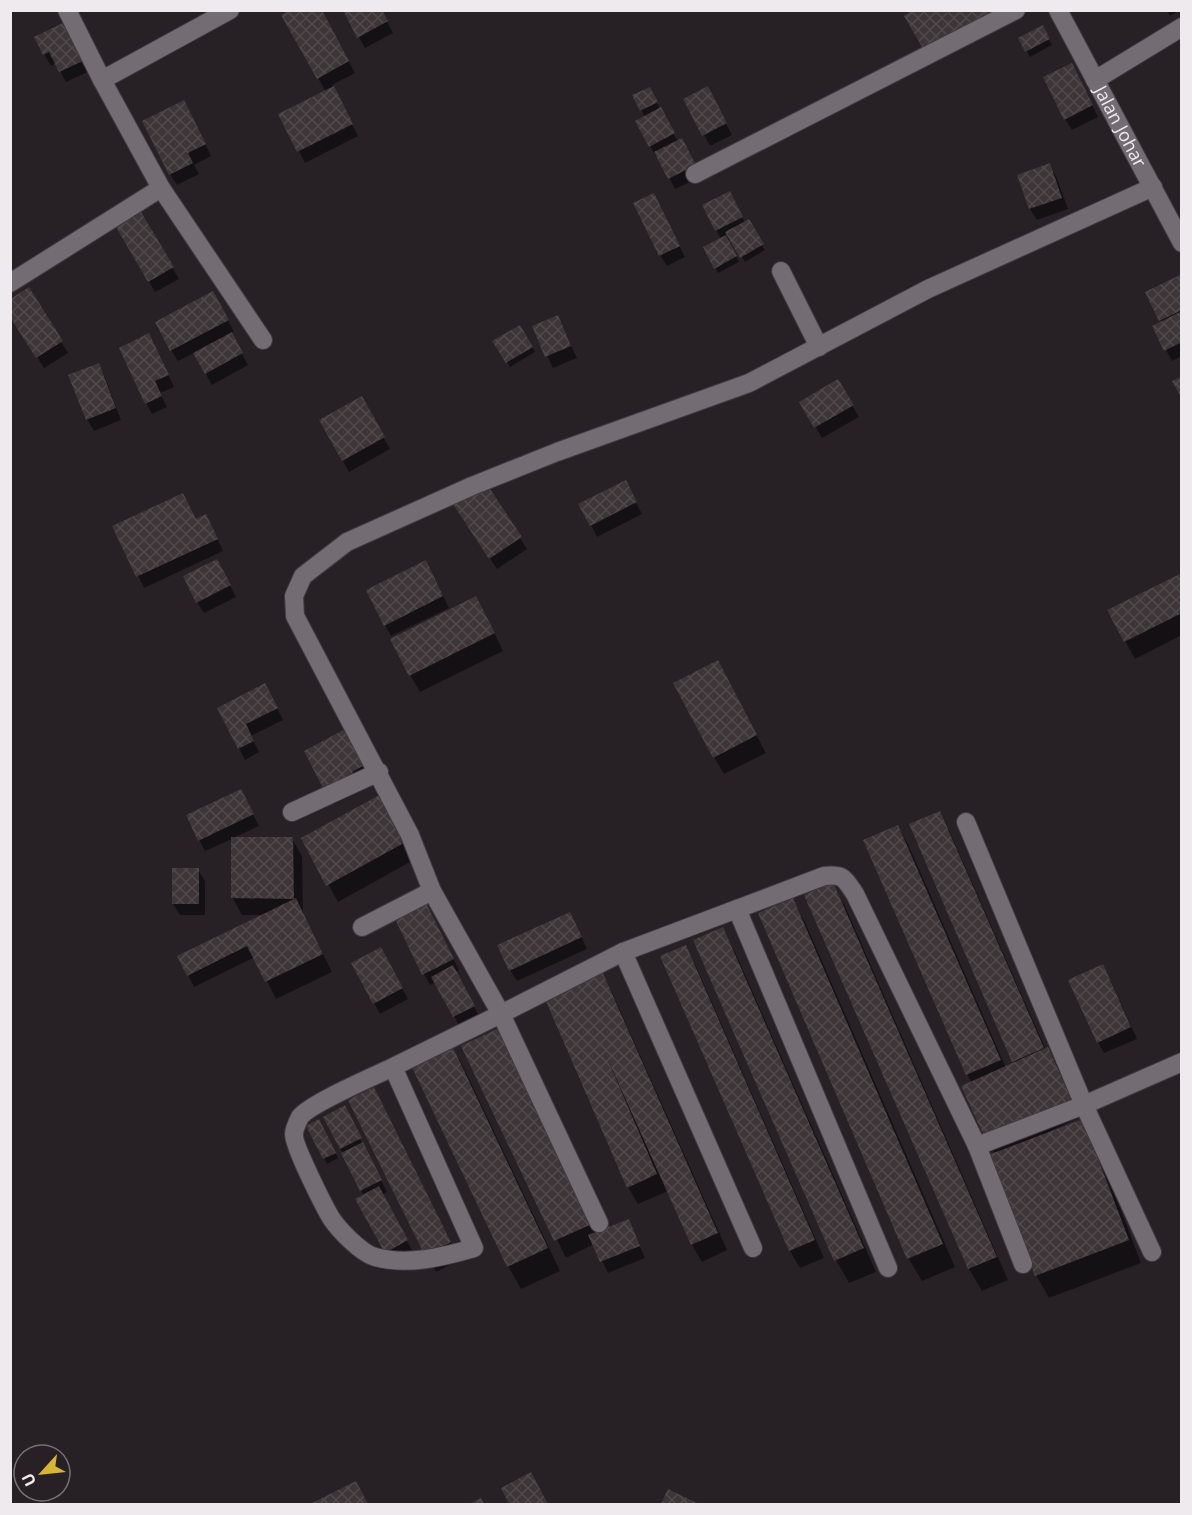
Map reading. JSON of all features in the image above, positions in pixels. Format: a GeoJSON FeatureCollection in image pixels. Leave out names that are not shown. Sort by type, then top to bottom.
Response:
{"type":"FeatureCollection","features":[{"type":"Feature","properties":{"kind":"street"},"geometry":{"type":"LineString","coordinates":[[66,10],[161,188],[262,340]]}},
{"type":"Feature","properties":{"kind":"street"},"geometry":{"type":"LineString","coordinates":[[102,80],[230,10]]}},
{"type":"Feature","properties":{"kind":"street"},"geometry":{"type":"LineString","coordinates":[[695,174],[1016,10]]}},
{"type":"Feature","properties":{"kind":"street","name":"Jalan Johar"},"geometry":{"type":"LineString","coordinates":[[1058,10],[1179,234]]}},
{"type":"Feature","properties":{"kind":"street"},"geometry":{"type":"LineString","coordinates":[[1095,80],[1182,27]]}},
{"type":"Feature","properties":{"kind":"street"},"geometry":{"type":"LineString","coordinates":[[599,1222],[501,1014],[432,891],[410,835],[379,772],[295,616],[294,596],[303,576],[347,543],[472,486],[567,448],[749,383],[928,289],[1153,187]]}},
{"type":"Feature","properties":{"kind":"street"},"geometry":{"type":"LineString","coordinates":[[10,283],[161,188]]}},
{"type":"Feature","properties":{"kind":"street"},"geometry":{"type":"LineString","coordinates":[[781,271],[819,347]]}},
{"type":"Feature","properties":{"kind":"street"},"geometry":{"type":"LineString","coordinates":[[292,812],[379,772]]}},
{"type":"Feature","properties":{"kind":"street"},"geometry":{"type":"LineString","coordinates":[[966,822],[1084,1105],[1152,1252]]}},
{"type":"Feature","properties":{"kind":"street"},"geometry":{"type":"LineString","coordinates":[[393,1067],[474,1248],[439,1258],[407,1260],[374,1256],[350,1240],[331,1218],[299,1152],[294,1135],[299,1118],[318,1105],[393,1067],[501,1014],[623,952],[824,876],[843,877],[855,894],[976,1146],[1023,1264]]}},
{"type":"Feature","properties":{"kind":"street"},"geometry":{"type":"LineString","coordinates":[[362,927],[432,891]]}},
{"type":"Feature","properties":{"kind":"street"},"geometry":{"type":"LineString","coordinates":[[737,909],[888,1268]]}},
{"type":"Feature","properties":{"kind":"street"},"geometry":{"type":"LineString","coordinates":[[623,952],[753,1248]]}},
{"type":"Feature","properties":{"kind":"street"},"geometry":{"type":"LineString","coordinates":[[976,1146],[1084,1105],[1182,1062]]}},
{"type":"Feature","properties":{"kind":"building"},"geometry":{"type":"Polygon","coordinates":[[[290,10],[322,10],[349,61],[317,79],[281,15],[290,10]]]}},
{"type":"Feature","properties":{"kind":"building"},"geometry":{"type":"Polygon","coordinates":[[[343,10],[382,10],[388,21],[357,38],[343,10]]]}},
{"type":"Feature","properties":{"kind":"building"},"geometry":{"type":"Polygon","coordinates":[[[912,10],[946,10],[947,13],[951,10],[996,10],[925,52],[904,16],[912,10]]]}},
{"type":"Feature","properties":{"kind":"building"},"geometry":{"type":"Polygon","coordinates":[[[65,22],[83,61],[59,72],[49,52],[43,55],[34,37],[65,22]]]}},
{"type":"Feature","properties":{"kind":"building"},"geometry":{"type":"Polygon","coordinates":[[[1043,25],[1050,39],[1025,52],[1018,38],[1043,25]]]}},
{"type":"Feature","properties":{"kind":"building"},"geometry":{"type":"Polygon","coordinates":[[[1072,63],[1093,105],[1064,120],[1043,77],[1072,63]]]}},
{"type":"Feature","properties":{"kind":"building"},"geometry":{"type":"Polygon","coordinates":[[[334,86],[353,124],[297,152],[278,114],[334,86]]]}},
{"type":"Feature","properties":{"kind":"building"},"geometry":{"type":"Polygon","coordinates":[[[708,86],[727,123],[702,136],[683,99],[708,86]]]}},
{"type":"Feature","properties":{"kind":"building"},"geometry":{"type":"Polygon","coordinates":[[[650,87],[658,102],[640,111],[632,95],[650,87]]]}},
{"type":"Feature","properties":{"kind":"building"},"geometry":{"type":"Polygon","coordinates":[[[184,100],[206,144],[188,153],[193,163],[169,175],[142,121],[184,100]]]}},
{"type":"Feature","properties":{"kind":"building"},"geometry":{"type":"Polygon","coordinates":[[[661,107],[675,133],[649,147],[635,121],[661,107]]]}},
{"type":"Feature","properties":{"kind":"building"},"geometry":{"type":"Polygon","coordinates":[[[682,138],[696,165],[668,179],[654,152],[682,138]]]}},
{"type":"Feature","properties":{"kind":"building"},"geometry":{"type":"Polygon","coordinates":[[[1050,163],[1062,198],[1029,209],[1017,175],[1050,163]]]}},
{"type":"Feature","properties":{"kind":"building"},"geometry":{"type":"Polygon","coordinates":[[[730,191],[743,217],[715,231],[702,205],[730,191]]]}},
{"type":"Feature","properties":{"kind":"building"},"geometry":{"type":"Polygon","coordinates":[[[654,193],[680,246],[659,256],[633,203],[654,193]]]}},
{"type":"Feature","properties":{"kind":"building"},"geometry":{"type":"Polygon","coordinates":[[[141,212],[174,267],[148,282],[116,227],[141,212]]]}},
{"type":"Feature","properties":{"kind":"building"},"geometry":{"type":"Polygon","coordinates":[[[749,219],[764,244],[740,258],[725,232],[749,219]]]}},
{"type":"Feature","properties":{"kind":"building"},"geometry":{"type":"Polygon","coordinates":[[[726,235],[737,256],[714,269],[703,247],[726,235]]]}},
{"type":"Feature","properties":{"kind":"building"},"geometry":{"type":"Polygon","coordinates":[[[1182,274],[1182,310],[1159,321],[1145,292],[1182,274]]]}},
{"type":"Feature","properties":{"kind":"building"},"geometry":{"type":"Polygon","coordinates":[[[29,287],[63,341],[36,358],[10,317],[10,299],[29,287]]]}},
{"type":"Feature","properties":{"kind":"building"},"geometry":{"type":"Polygon","coordinates":[[[213,291],[229,320],[170,351],[155,322],[213,291]]]}},
{"type":"Feature","properties":{"kind":"building"},"geometry":{"type":"Polygon","coordinates":[[[1182,311],[1182,342],[1164,351],[1152,326],[1182,311]]]}},
{"type":"Feature","properties":{"kind":"building"},"geometry":{"type":"Polygon","coordinates":[[[558,315],[571,346],[545,357],[532,326],[558,315]]]}},
{"type":"Feature","properties":{"kind":"building"},"geometry":{"type":"Polygon","coordinates":[[[520,325],[533,347],[506,363],[492,341],[520,325]]]}},
{"type":"Feature","properties":{"kind":"building"},"geometry":{"type":"Polygon","coordinates":[[[232,332],[243,353],[205,374],[193,353],[232,332]]]}},
{"type":"Feature","properties":{"kind":"building"},"geometry":{"type":"Polygon","coordinates":[[[149,333],[169,375],[155,381],[162,396],[145,404],[119,348],[149,333]]]}},
{"type":"Feature","properties":{"kind":"building"},"geometry":{"type":"Polygon","coordinates":[[[99,363],[116,408],[86,420],[68,375],[99,363]]]}},
{"type":"Feature","properties":{"kind":"building"},"geometry":{"type":"Polygon","coordinates":[[[1182,376],[1182,399],[1172,381],[1182,376]]]}},
{"type":"Feature","properties":{"kind":"building"},"geometry":{"type":"Polygon","coordinates":[[[838,379],[854,405],[814,428],[799,402],[838,379]]]}},
{"type":"Feature","properties":{"kind":"building"},"geometry":{"type":"Polygon","coordinates":[[[362,396],[385,437],[342,461],[319,420],[362,396]]]}},
{"type":"Feature","properties":{"kind":"building"},"geometry":{"type":"Polygon","coordinates":[[[626,480],[637,502],[590,526],[578,504],[626,480]]]}},
{"type":"Feature","properties":{"kind":"building"},"geometry":{"type":"Polygon","coordinates":[[[486,483],[522,537],[489,559],[453,504],[486,483]]]}},
{"type":"Feature","properties":{"kind":"building"},"geometry":{"type":"Polygon","coordinates":[[[183,493],[196,519],[206,514],[218,539],[136,577],[112,526],[183,493]]]}},
{"type":"Feature","properties":{"kind":"building"},"geometry":{"type":"Polygon","coordinates":[[[217,559],[231,585],[196,603],[183,576],[217,559]]]}},
{"type":"Feature","properties":{"kind":"building"},"geometry":{"type":"Polygon","coordinates":[[[426,560],[443,596],[384,626],[366,590],[426,560]]]}},
{"type":"Feature","properties":{"kind":"building"},"geometry":{"type":"Polygon","coordinates":[[[1182,573],[1182,613],[1124,642],[1107,610],[1182,573]]]}},
{"type":"Feature","properties":{"kind":"building"},"geometry":{"type":"Polygon","coordinates":[[[476,596],[495,633],[409,676],[390,639],[476,596]]]}},
{"type":"Feature","properties":{"kind":"building"},"geometry":{"type":"Polygon","coordinates":[[[718,660],[757,735],[713,758],[673,683],[718,660]]]}},
{"type":"Feature","properties":{"kind":"building"},"geometry":{"type":"Polygon","coordinates":[[[265,683],[278,708],[246,724],[254,741],[238,749],[217,708],[265,683]]]}},
{"type":"Feature","properties":{"kind":"building"},"geometry":{"type":"Polygon","coordinates":[[[351,726],[370,762],[352,772],[356,779],[326,794],[304,751],[351,726]]]}},
{"type":"Feature","properties":{"kind":"building"},"geometry":{"type":"Polygon","coordinates":[[[241,789],[254,814],[198,841],[186,815],[241,789]]]}},
{"type":"Feature","properties":{"kind":"building"},"geometry":{"type":"Polygon","coordinates":[[[385,792],[411,839],[326,886],[301,838],[385,792]]]}},
{"type":"Feature","properties":{"kind":"building"},"geometry":{"type":"Polygon","coordinates":[[[940,811],[1044,1048],[1012,1062],[909,824],[940,811]]]}},
{"type":"Feature","properties":{"kind":"building"},"geometry":{"type":"Polygon","coordinates":[[[898,825],[1001,1060],[966,1075],[863,840],[898,825]]]}},
{"type":"Feature","properties":{"kind":"building"},"geometry":{"type":"Polygon","coordinates":[[[231,837],[293,837],[294,899],[231,898],[231,837]]]}},
{"type":"Feature","properties":{"kind":"building"},"geometry":{"type":"Polygon","coordinates":[[[172,868],[199,868],[199,904],[172,904],[172,868]]]}},
{"type":"Feature","properties":{"kind":"building"},"geometry":{"type":"Polygon","coordinates":[[[833,882],[997,1257],[968,1269],[804,895],[833,882]]]}},
{"type":"Feature","properties":{"kind":"building"},"geometry":{"type":"Polygon","coordinates":[[[296,898],[323,954],[265,982],[247,946],[187,976],[177,956],[296,898]]]}},
{"type":"Feature","properties":{"kind":"building"},"geometry":{"type":"Polygon","coordinates":[[[793,898],[943,1244],[907,1259],[758,913],[793,898]]]}},
{"type":"Feature","properties":{"kind":"building"},"geometry":{"type":"Polygon","coordinates":[[[426,903],[454,959],[422,975],[395,919],[426,903]]]}},
{"type":"Feature","properties":{"kind":"building"},"geometry":{"type":"Polygon","coordinates":[[[570,912],[582,937],[509,971],[497,945],[570,912]]]}},
{"type":"Feature","properties":{"kind":"building"},"geometry":{"type":"Polygon","coordinates":[[[723,927],[864,1248],[834,1261],[693,940],[723,927]]]}},
{"type":"Feature","properties":{"kind":"building"},"geometry":{"type":"Polygon","coordinates":[[[686,945],[815,1240],[789,1251],[660,956],[686,945]]]}},
{"type":"Feature","properties":{"kind":"building"},"geometry":{"type":"Polygon","coordinates":[[[381,947],[403,988],[373,1004],[351,963],[381,947]]]}},
{"type":"Feature","properties":{"kind":"building"},"geometry":{"type":"Polygon","coordinates":[[[1103,964],[1131,1027],[1097,1043],[1068,980],[1103,964]]]}},
{"type":"Feature","properties":{"kind":"building"},"geometry":{"type":"Polygon","coordinates":[[[453,965],[475,1006],[453,1017],[431,977],[453,965]]]}},
{"type":"Feature","properties":{"kind":"building"},"geometry":{"type":"Polygon","coordinates":[[[602,971],[718,1233],[691,1245],[604,1051],[657,1174],[627,1188],[545,999],[602,971]]]}},
{"type":"Feature","properties":{"kind":"building"},"geometry":{"type":"Polygon","coordinates":[[[499,1028],[592,1224],[554,1241],[461,1046],[499,1028]]]}},
{"type":"Feature","properties":{"kind":"building"},"geometry":{"type":"Polygon","coordinates":[[[450,1041],[548,1248],[507,1267],[409,1061],[450,1041]]]}},
{"type":"Feature","properties":{"kind":"building"},"geometry":{"type":"Polygon","coordinates":[[[1048,1047],[1072,1100],[985,1138],[961,1086],[1048,1047]]]}},
{"type":"Feature","properties":{"kind":"building"},"geometry":{"type":"Polygon","coordinates":[[[374,1087],[451,1242],[425,1256],[348,1100],[374,1087]]]}},
{"type":"Feature","properties":{"kind":"building"},"geometry":{"type":"Polygon","coordinates":[[[345,1105],[362,1138],[340,1149],[323,1117],[345,1105]]]}},
{"type":"Feature","properties":{"kind":"building"},"geometry":{"type":"Polygon","coordinates":[[[319,1119],[336,1153],[323,1159],[306,1126],[319,1119]]]}},
{"type":"Feature","properties":{"kind":"building"},"geometry":{"type":"Polygon","coordinates":[[[1083,1119],[1129,1240],[1035,1276],[988,1155],[1083,1119]]]}},
{"type":"Feature","properties":{"kind":"building"},"geometry":{"type":"Polygon","coordinates":[[[363,1142],[382,1180],[360,1191],[341,1153],[363,1142]]]}},
{"type":"Feature","properties":{"kind":"building"},"geometry":{"type":"Polygon","coordinates":[[[379,1186],[408,1240],[385,1253],[355,1199],[379,1186]]]}},
{"type":"Feature","properties":{"kind":"building"},"geometry":{"type":"Polygon","coordinates":[[[629,1219],[640,1246],[600,1262],[588,1235],[629,1219]]]}},
{"type":"Feature","properties":{"kind":"building"},"geometry":{"type":"Polygon","coordinates":[[[531,1472],[548,1504],[509,1504],[501,1488],[531,1472]]]}},
{"type":"Feature","properties":{"kind":"building"},"geometry":{"type":"Polygon","coordinates":[[[356,1481],[368,1504],[310,1504],[356,1481]]]}},
{"type":"Feature","properties":{"kind":"building"},"geometry":{"type":"Polygon","coordinates":[[[668,1489],[699,1504],[661,1504],[668,1489]]]}},
{"type":"Feature","properties":{"kind":"building"},"geometry":{"type":"Polygon","coordinates":[[[481,1498],[484,1504],[469,1504],[481,1498]]]}}]}
